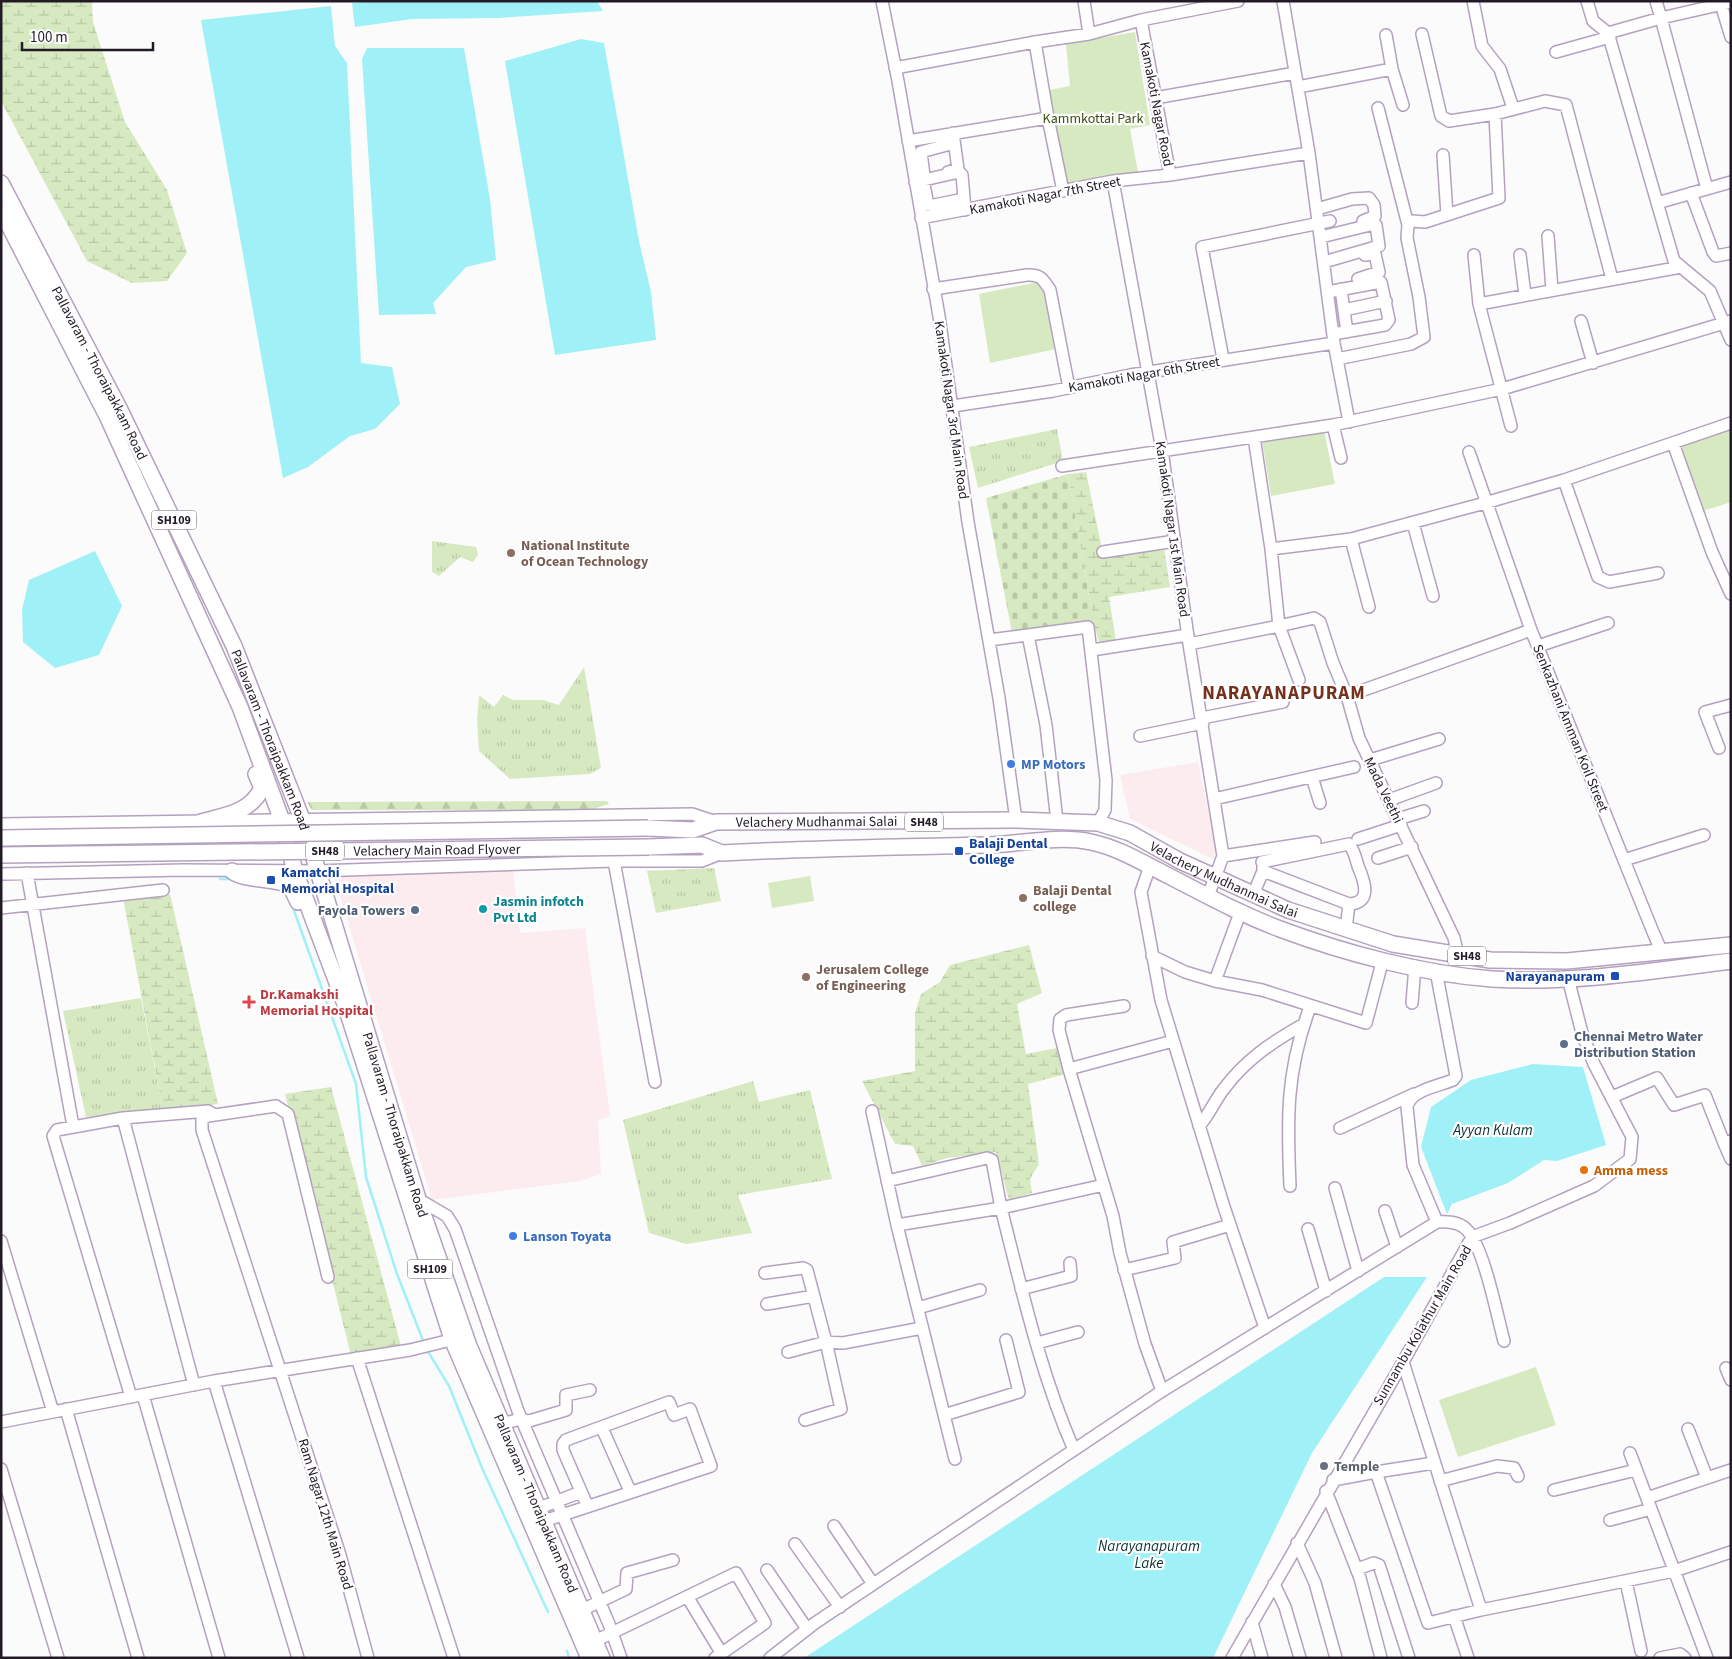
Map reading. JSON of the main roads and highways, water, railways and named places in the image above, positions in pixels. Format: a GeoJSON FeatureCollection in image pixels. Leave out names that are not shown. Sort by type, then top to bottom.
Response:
{"type":"FeatureCollection","features":[{"type":"Feature","properties":{"kind":"main road","name":"Pallavaram - Thoraipakkam Road"},"geometry":{"type":"LineString","coordinates":[[1,183],[22,236],[228,631],[302,819],[459,1338],[502,1424],[602,1658]]}},
{"type":"Feature","properties":{"kind":"main road","name":"Pallavaram - Thoraipakkam Road"},"geometry":{"type":"LineString","coordinates":[[1,210],[22,236]]}},
{"type":"Feature","properties":{"kind":"main road","name":"Pallavaram - Thoraipakkam Road"},"geometry":{"type":"LineString","coordinates":[[110,407],[227,679],[246,735],[281,818],[295,871],[337,982],[459,1338],[589,1658]]}},
{"type":"Feature","properties":{"kind":"main road"},"geometry":{"type":"LineString","coordinates":[[202,822],[236,812],[256,801],[262,788],[246,735]]}},
{"type":"Feature","properties":{"kind":"main road"},"geometry":{"type":"LineString","coordinates":[[1002,844],[1009,820]]}},
{"type":"Feature","properties":{"kind":"main road","name":"Velachery Mudhanmai Salai"},"geometry":{"type":"LineString","coordinates":[[716,822],[1009,820],[1098,823],[1130,833],[1180,861],[1288,910],[1393,944],[1490,960],[1567,961],[1659,951],[1731,946]]}},
{"type":"Feature","properties":{"kind":"main road","name":"Velachery Main Road Flyover"},"geometry":{"type":"LineString","coordinates":[[1,838],[648,828],[693,830],[716,822]]}},
{"type":"Feature","properties":{"kind":"main road","name":"Velachery Mudhanmai Salai"},"geometry":{"type":"LineString","coordinates":[[722,852],[1002,844],[1064,840],[1088,841],[1120,849],[1240,913],[1282,929],[1382,959],[1436,971],[1491,979],[1568,978],[1731,961]]}},
{"type":"Feature","properties":{"kind":"main road","name":"Velachery Main Road Flyover"},"geometry":{"type":"LineString","coordinates":[[1,856],[702,845],[722,852]]}},
{"type":"Feature","properties":{"kind":"main road"},"geometry":{"type":"LineString","coordinates":[[232,871],[237,876],[272,879],[290,885],[327,976],[337,982]]}},
{"type":"Feature","properties":{"kind":"water"},"geometry":{"type":"Polygon","coordinates":[[[384,1],[597,1],[603,11],[498,18],[412,19],[355,27],[352,3],[384,1]]]}},
{"type":"Feature","properties":{"kind":"water"},"geometry":{"type":"Polygon","coordinates":[[[331,6],[335,46],[347,63],[361,363],[392,367],[400,404],[375,429],[350,436],[308,467],[283,478],[201,20],[331,6]]]}},
{"type":"Feature","properties":{"kind":"water"},"geometry":{"type":"Polygon","coordinates":[[[581,39],[604,43],[639,241],[651,292],[656,340],[555,355],[505,61],[581,39]]]}},
{"type":"Feature","properties":{"kind":"water"},"geometry":{"type":"Polygon","coordinates":[[[367,48],[464,48],[490,199],[496,260],[466,267],[433,303],[436,314],[379,315],[362,59],[367,48]]]}},
{"type":"Feature","properties":{"kind":"water"},"geometry":{"type":"Polygon","coordinates":[[[95,551],[122,606],[99,655],[55,668],[23,642],[22,610],[29,580],[95,551]]]}},
{"type":"Feature","properties":{"kind":"water","name":"Ayyan Kulam"},"geometry":{"type":"Polygon","coordinates":[[[1533,1064],[1583,1067],[1606,1145],[1557,1161],[1544,1160],[1508,1183],[1452,1204],[1447,1214],[1421,1147],[1431,1107],[1471,1080],[1533,1064]]]}},
{"type":"Feature","properties":{"kind":"water","name":"Narayanapuram Lake"},"geometry":{"type":"Polygon","coordinates":[[[1384,1277],[1427,1277],[1312,1453],[1213,1658],[804,1658],[1384,1277]]]}},
{"type":"Feature","properties":{"kind":"waterway"},"geometry":{"type":"LineString","coordinates":[[220,879],[232,879]]}},
{"type":"Feature","properties":{"kind":"waterway"},"geometry":{"type":"LineString","coordinates":[[292,905],[356,1084],[366,1177],[397,1274],[424,1343]]}},
{"type":"Feature","properties":{"kind":"waterway"},"geometry":{"type":"LineString","coordinates":[[427,1350],[449,1386],[482,1468],[548,1612]]}},
{"type":"Feature","properties":{"kind":"waterway"},"geometry":{"type":"LineString","coordinates":[[567,1651],[569,1658]]}},
{"type":"Feature","properties":{"kind":"place","name":"National Institute of Ocean Technology"},"geometry":{"type":"Point","coordinates":[511,553]}},
{"type":"Feature","properties":{"kind":"place","name":"MP Motors"},"geometry":{"type":"Point","coordinates":[1011,764]}},
{"type":"Feature","properties":{"kind":"place","name":"Balaji Dental College"},"geometry":{"type":"Point","coordinates":[959,851]}},
{"type":"Feature","properties":{"kind":"place","name":"Kamatchi Memorial Hospital"},"geometry":{"type":"Point","coordinates":[271,880]}},
{"type":"Feature","properties":{"kind":"place","name":"Balaji Dental college"},"geometry":{"type":"Point","coordinates":[1023,898]}},
{"type":"Feature","properties":{"kind":"place","name":"Jasmin infotch Pvt Ltd"},"geometry":{"type":"Point","coordinates":[483,909]}},
{"type":"Feature","properties":{"kind":"place","name":"Fayola Towers"},"geometry":{"type":"Point","coordinates":[415,910]}},
{"type":"Feature","properties":{"kind":"place","name":"Narayanapuram"},"geometry":{"type":"Point","coordinates":[1615,976]}},
{"type":"Feature","properties":{"kind":"place","name":"Jerusalem College of Engineering"},"geometry":{"type":"Point","coordinates":[806,977]}},
{"type":"Feature","properties":{"kind":"place","name":"Dr.Kamakshi Memorial Hospital"},"geometry":{"type":"Point","coordinates":[249,1002]}},
{"type":"Feature","properties":{"kind":"place","name":"Chennai Metro Water Distribution Station"},"geometry":{"type":"Point","coordinates":[1564,1044]}},
{"type":"Feature","properties":{"kind":"place","name":"Amma mess"},"geometry":{"type":"Point","coordinates":[1584,1170]}},
{"type":"Feature","properties":{"kind":"place","name":"Lanson Toyata"},"geometry":{"type":"Point","coordinates":[513,1236]}},
{"type":"Feature","properties":{"kind":"place","name":"Temple"},"geometry":{"type":"Point","coordinates":[1324,1466]}},
{"type":"Feature","properties":{"kind":"district","name":"NARAYANAPURAM"},"geometry":{"type":"Point","coordinates":[1284,692]}},
{"type":"Feature","properties":{"kind":"park label","name":"Kammkottai Park"},"geometry":{"type":"Point","coordinates":[1093,118]}}]}
